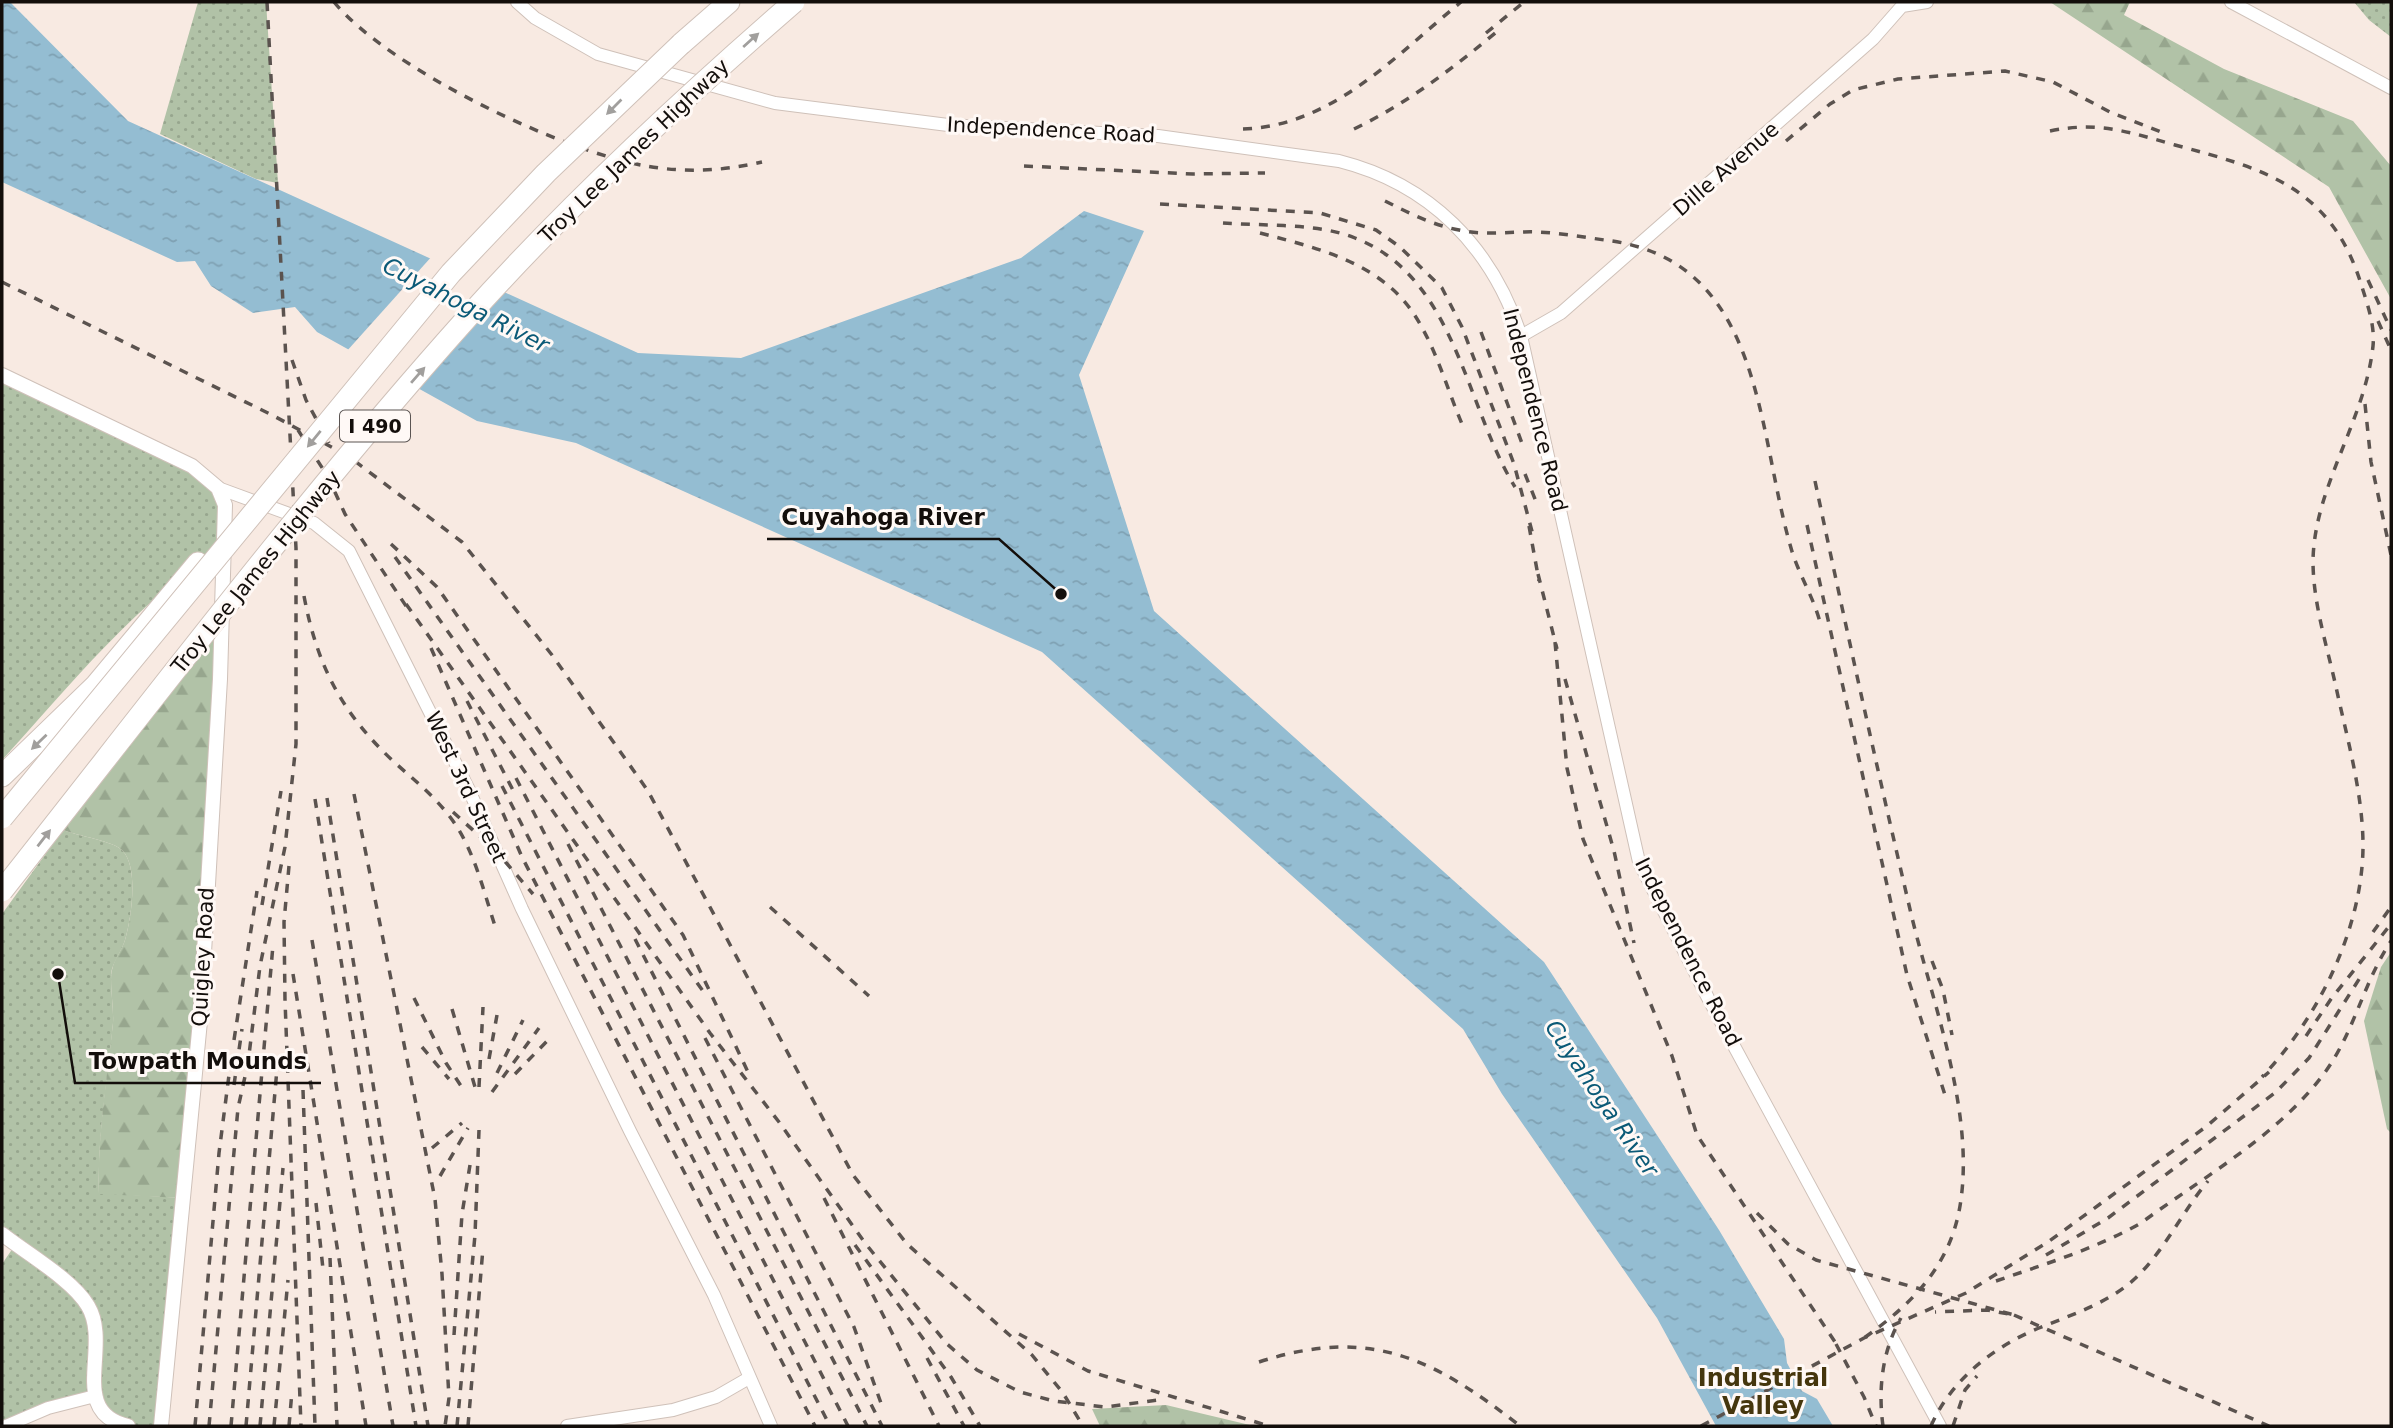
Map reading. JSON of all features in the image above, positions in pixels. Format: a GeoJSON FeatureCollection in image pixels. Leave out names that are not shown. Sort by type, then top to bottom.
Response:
{"type":"FeatureCollection","features":[{"type":"Feature","properties":{"kind":"highway","name":"Troy Lee James Highway"},"geometry":{"type":"LineString","coordinates":[[2,818],[451,274],[632,88],[729,2]]}},
{"type":"Feature","properties":{"kind":"highway","name":"Troy Lee James Highway"},"geometry":{"type":"LineString","coordinates":[[2,891],[210,627],[467,317],[595,184],[794,2]]}},
{"type":"Feature","properties":{"kind":"highway"},"geometry":{"type":"LineString","coordinates":[[2,776],[96,685],[198,563],[234,539]]}},
{"type":"Feature","properties":{"kind":"street","name":"Independence Road"},"geometry":{"type":"LineString","coordinates":[[516,2],[535,18],[598,54],[775,103],[948,125],[1158,135],[1364,167],[1390,177],[1418,195],[1468,239],[1496,276],[1521,336],[1639,862],[1708,998],[1940,1426]]}},
{"type":"Feature","properties":{"kind":"street","name":"Dille Avenue"},"geometry":{"type":"LineString","coordinates":[[1521,336],[1561,313],[1580,297],[1873,39],[1902,6],[1927,2]]}},
{"type":"Feature","properties":{"kind":"street"},"geometry":{"type":"LineString","coordinates":[[2231,2],[2391,88]]}},
{"type":"Feature","properties":{"kind":"street","name":"West 3rd Street"},"geometry":{"type":"LineString","coordinates":[[2,375],[192,467],[218,488],[314,523],[349,551],[470,790],[523,909],[630,1132],[715,1295],[771,1426]]}},
{"type":"Feature","properties":{"kind":"street","name":"Quigley Road"},"geometry":{"type":"LineString","coordinates":[[161,1426],[200,1021],[226,522],[225,505],[218,488]]}},
{"type":"Feature","properties":{"kind":"street"},"geometry":{"type":"LineString","coordinates":[[2,1234],[60,1279],[88,1306],[96,1335],[97,1407],[104,1417],[128,1426]]}},
{"type":"Feature","properties":{"kind":"street"},"geometry":{"type":"LineString","coordinates":[[567,1426],[673,1410],[716,1397],[749,1378]]}},
{"type":"Feature","properties":{"kind":"street"},"geometry":{"type":"LineString","coordinates":[[6,1426],[48,1408],[95,1396]]}},
{"type":"Feature","properties":{"kind":"green space"},"geometry":{"type":"Polygon","coordinates":[[[198,2],[266,2],[278,183],[256,179],[160,134],[198,2]]]}},
{"type":"Feature","properties":{"kind":"green space"},"geometry":{"type":"Polygon","coordinates":[[[2050,2],[2130,2],[2124,15],[2224,69],[2353,121],[2391,166],[2391,299],[2329,187],[2050,2]]]}},
{"type":"Feature","properties":{"kind":"green space"},"geometry":{"type":"Polygon","coordinates":[[[2354,2],[2391,2],[2391,37],[2369,20],[2354,2]]]}},
{"type":"Feature","properties":{"kind":"green space"},"geometry":{"type":"Polygon","coordinates":[[[2,375],[192,466],[218,488],[226,546],[194,567],[134,617],[2,760],[2,375]]]}},
{"type":"Feature","properties":{"kind":"green space"},"geometry":{"type":"Polygon","coordinates":[[[222,623],[183,1198],[99,1194],[101,1129],[113,1023],[111,975],[127,931],[131,908],[131,870],[128,859],[118,847],[63,830],[222,623]]]}},
{"type":"Feature","properties":{"kind":"green space"},"geometry":{"type":"Polygon","coordinates":[[[63,830],[118,847],[128,859],[131,870],[129,920],[125,940],[111,974],[113,1023],[101,1129],[99,1193],[183,1198],[161,1426],[128,1426],[95,1396],[2,1426],[2,1264],[15,1245],[2,1234],[2,914],[63,830]]]}},
{"type":"Feature","properties":{"kind":"green space"},"geometry":{"type":"Polygon","coordinates":[[[2391,952],[2391,1133],[2387,1129],[2364,1021],[2381,967],[2391,952]]]}},
{"type":"Feature","properties":{"kind":"green space"},"geometry":{"type":"Polygon","coordinates":[[[1166,1405],[1254,1426],[1100,1426],[1092,1409],[1166,1405]]]}},
{"type":"Feature","properties":{"kind":"water"},"geometry":{"type":"Polygon","coordinates":[[[2,2],[10,2],[128,121],[638,353],[741,358],[1021,258],[1084,211],[1144,231],[1079,375],[1154,611],[1544,962],[1719,1230],[1784,1339],[1787,1363],[1802,1391],[1817,1399],[1833,1426],[1716,1426],[1657,1318],[1502,1094],[1463,1029],[1042,652],[576,443],[477,421],[317,332],[295,307],[253,313],[211,286],[195,261],[177,262],[2,182],[2,2]]]}},
{"type":"Feature","properties":{"kind":"pier"},"geometry":{"type":"Polygon","coordinates":[[[433,255],[506,288],[414,390],[346,352],[433,255]]]}},
{"type":"Feature","properties":{"kind":"railway"},"geometry":{"type":"LineString","coordinates":[[209,1426],[238,1108],[248,1063],[260,966],[285,847],[296,744],[296,548],[267,2]]}},
{"type":"Feature","properties":{"kind":"railway"},"geometry":{"type":"LineString","coordinates":[[334,2],[360,28],[394,54],[434,79],[479,104],[569,143],[610,157],[676,170],[704,170],[762,162]]}},
{"type":"Feature","properties":{"kind":"railway"},"geometry":{"type":"LineString","coordinates":[[1243,129],[1276,125],[1306,115],[1334,101],[1387,65],[1461,2]]}},
{"type":"Feature","properties":{"kind":"railway"},"geometry":{"type":"LineString","coordinates":[[1486,33],[1524,2]]}},
{"type":"Feature","properties":{"kind":"railway"},"geometry":{"type":"LineString","coordinates":[[1354,129],[1430,84],[1499,30]]}},
{"type":"Feature","properties":{"kind":"railway"},"geometry":{"type":"LineString","coordinates":[[1786,141],[1830,104],[1853,90],[1898,79],[2005,71],[2053,82],[2110,112],[2161,132]]}},
{"type":"Feature","properties":{"kind":"railway"},"geometry":{"type":"LineString","coordinates":[[2050,131],[2083,127],[2128,132],[2238,163],[2291,188],[2313,204],[2333,226],[2349,253],[2370,316],[2373,346],[2368,374],[2322,507],[2313,561],[2318,609],[2357,784],[2363,842],[2361,874],[2356,906],[2334,968],[2302,1027],[2262,1077]]}},
{"type":"Feature","properties":{"kind":"railway"},"geometry":{"type":"LineString","coordinates":[[1024,166],[1193,174],[1265,173]]}},
{"type":"Feature","properties":{"kind":"railway"},"geometry":{"type":"LineString","coordinates":[[1385,201],[1430,222],[1469,232],[1547,233],[1612,241],[1662,256],[1699,282],[1726,318],[1746,360],[1760,406],[1791,548],[1820,622]]}},
{"type":"Feature","properties":{"kind":"railway"},"geometry":{"type":"LineString","coordinates":[[1160,204],[1320,213],[1376,230],[1400,247],[1442,288],[1462,327],[1514,464],[1533,535]]}},
{"type":"Feature","properties":{"kind":"railway"},"geometry":{"type":"LineString","coordinates":[[1223,223],[1290,226],[1341,233],[1389,257],[1416,282],[1437,313],[1454,347],[1498,455],[1515,487]]}},
{"type":"Feature","properties":{"kind":"railway"},"geometry":{"type":"LineString","coordinates":[[1260,233],[1329,253],[1371,273],[1390,287],[1420,324],[1438,361],[1462,424]]}},
{"type":"Feature","properties":{"kind":"railway"},"geometry":{"type":"LineString","coordinates":[[2368,280],[2391,330]]}},
{"type":"Feature","properties":{"kind":"railway"},"geometry":{"type":"LineString","coordinates":[[2,282],[272,415],[348,456],[462,542],[552,655],[648,791],[853,1175],[907,1244],[1032,1355],[1063,1393],[1083,1426]]}},
{"type":"Feature","properties":{"kind":"railway"},"geometry":{"type":"LineString","coordinates":[[2378,321],[2391,350]]}},
{"type":"Feature","properties":{"kind":"railway"},"geometry":{"type":"LineString","coordinates":[[1481,332],[1523,446]]}},
{"type":"Feature","properties":{"kind":"railway"},"geometry":{"type":"LineString","coordinates":[[292,360],[306,400],[329,443]]}},
{"type":"Feature","properties":{"kind":"railway"},"geometry":{"type":"LineString","coordinates":[[2365,404],[2371,462],[2391,555]]}},
{"type":"Feature","properties":{"kind":"railway"},"geometry":{"type":"LineString","coordinates":[[298,430],[328,477],[345,514],[410,612]]}},
{"type":"Feature","properties":{"kind":"railway"},"geometry":{"type":"LineString","coordinates":[[1525,474],[1537,504]]}},
{"type":"Feature","properties":{"kind":"railway"},"geometry":{"type":"LineString","coordinates":[[1815,481],[1909,905],[1948,1054],[1962,1132],[1960,1206],[1948,1247],[1938,1265],[1913,1297],[1864,1338]]}},
{"type":"Feature","properties":{"kind":"railway"},"geometry":{"type":"LineString","coordinates":[[1807,525],[1907,975],[1945,1095]]}},
{"type":"Feature","properties":{"kind":"railway"},"geometry":{"type":"LineString","coordinates":[[1529,526],[1539,581]]}},
{"type":"Feature","properties":{"kind":"railway"},"geometry":{"type":"LineString","coordinates":[[391,544],[437,587],[683,935],[748,1072]]}},
{"type":"Feature","properties":{"kind":"railway"},"geometry":{"type":"LineString","coordinates":[[395,557],[705,994]]}},
{"type":"Feature","properties":{"kind":"railway"},"geometry":{"type":"LineString","coordinates":[[1538,574],[1557,649]]}},
{"type":"Feature","properties":{"kind":"railway"},"geometry":{"type":"LineString","coordinates":[[304,596],[316,644],[334,686],[345,705],[375,743],[432,796],[453,821],[473,859],[496,929]]}},
{"type":"Feature","properties":{"kind":"railway"},"geometry":{"type":"LineString","coordinates":[[406,604],[710,1033],[779,1122],[865,1243],[947,1344],[977,1370],[1020,1392],[1054,1401],[1105,1407],[1158,1400]]}},
{"type":"Feature","properties":{"kind":"railway"},"geometry":{"type":"LineString","coordinates":[[1555,642],[1567,768],[1583,839],[1672,1056],[1697,1135],[1837,1345]]}},
{"type":"Feature","properties":{"kind":"railway"},"geometry":{"type":"LineString","coordinates":[[431,648],[522,857],[815,1426]]}},
{"type":"Feature","properties":{"kind":"railway"},"geometry":{"type":"LineString","coordinates":[[1565,679],[1614,851],[1634,943]]}},
{"type":"Feature","properties":{"kind":"railway"},"geometry":{"type":"LineString","coordinates":[[467,701],[515,794]]}},
{"type":"Feature","properties":{"kind":"railway"},"geometry":{"type":"LineString","coordinates":[[516,778],[848,1426]]}},
{"type":"Feature","properties":{"kind":"railway"},"geometry":{"type":"LineString","coordinates":[[502,786],[830,1426]]}},
{"type":"Feature","properties":{"kind":"railway"},"geometry":{"type":"LineString","coordinates":[[262,905],[281,791]]}},
{"type":"Feature","properties":{"kind":"railway"},"geometry":{"type":"LineString","coordinates":[[354,794],[435,1199],[449,1398],[445,1426]]}},
{"type":"Feature","properties":{"kind":"railway"},"geometry":{"type":"LineString","coordinates":[[327,798],[428,1426]]}},
{"type":"Feature","properties":{"kind":"railway"},"geometry":{"type":"LineString","coordinates":[[315,799],[416,1426]]}},
{"type":"Feature","properties":{"kind":"railway"},"geometry":{"type":"LineString","coordinates":[[453,812],[496,851],[533,894]]}},
{"type":"Feature","properties":{"kind":"railway"},"geometry":{"type":"LineString","coordinates":[[568,844],[867,1426]]}},
{"type":"Feature","properties":{"kind":"railway"},"geometry":{"type":"LineString","coordinates":[[289,866],[284,922],[285,1000],[301,1426]]}},
{"type":"Feature","properties":{"kind":"railway"},"geometry":{"type":"LineString","coordinates":[[234,1040],[257,891]]}},
{"type":"Feature","properties":{"kind":"railway"},"geometry":{"type":"LineString","coordinates":[[770,907],[869,996]]}},
{"type":"Feature","properties":{"kind":"railway"},"geometry":{"type":"LineString","coordinates":[[2373,932],[2391,907]]}},
{"type":"Feature","properties":{"kind":"railway"},"geometry":{"type":"LineString","coordinates":[[2306,1036],[2331,999],[2391,924]]}},
{"type":"Feature","properties":{"kind":"railway"},"geometry":{"type":"LineString","coordinates":[[635,939],[882,1426]]}},
{"type":"Feature","properties":{"kind":"railway"},"geometry":{"type":"LineString","coordinates":[[312,940],[393,1426]]}},
{"type":"Feature","properties":{"kind":"railway"},"geometry":{"type":"LineString","coordinates":[[1996,1281],[2088,1248],[2141,1223],[2238,1155],[2284,1118],[2334,1059],[2391,941]]}},
{"type":"Feature","properties":{"kind":"railway"},"geometry":{"type":"LineString","coordinates":[[231,1426],[273,945]]}},
{"type":"Feature","properties":{"kind":"railway"},"geometry":{"type":"LineString","coordinates":[[1932,961],[1943,990],[1952,1035]]}},
{"type":"Feature","properties":{"kind":"railway"},"geometry":{"type":"LineString","coordinates":[[2046,1255],[2108,1218],[2276,1092],[2309,1058],[2363,973]]}},
{"type":"Feature","properties":{"kind":"railway"},"geometry":{"type":"LineString","coordinates":[[293,974],[366,1426]]}},
{"type":"Feature","properties":{"kind":"railway"},"geometry":{"type":"LineString","coordinates":[[414,998],[446,1063],[465,1092]]}},
{"type":"Feature","properties":{"kind":"railway"},"geometry":{"type":"LineString","coordinates":[[479,1087],[483,1007]]}},
{"type":"Feature","properties":{"kind":"railway"},"geometry":{"type":"LineString","coordinates":[[452,1009],[475,1087]]}},
{"type":"Feature","properties":{"kind":"railway"},"geometry":{"type":"LineString","coordinates":[[489,1059],[497,1015]]}},
{"type":"Feature","properties":{"kind":"railway"},"geometry":{"type":"LineString","coordinates":[[497,1073],[523,1020]]}},
{"type":"Feature","properties":{"kind":"railway"},"geometry":{"type":"LineString","coordinates":[[492,1092],[539,1028]]}},
{"type":"Feature","properties":{"kind":"railway"},"geometry":{"type":"LineString","coordinates":[[234,1085],[242,1029]]}},
{"type":"Feature","properties":{"kind":"railway"},"geometry":{"type":"LineString","coordinates":[[515,1074],[550,1038]]}},
{"type":"Feature","properties":{"kind":"railway"},"geometry":{"type":"LineString","coordinates":[[705,1038],[854,1327],[882,1406]]}},
{"type":"Feature","properties":{"kind":"railway"},"geometry":{"type":"LineString","coordinates":[[422,1047],[449,1079]]}},
{"type":"Feature","properties":{"kind":"railway"},"geometry":{"type":"LineString","coordinates":[[246,1426],[278,1057]]}},
{"type":"Feature","properties":{"kind":"railway"},"geometry":{"type":"LineString","coordinates":[[1701,1426],[1864,1338],[1966,1293],[2048,1242],[2207,1126],[2269,1072]]}},
{"type":"Feature","properties":{"kind":"railway"},"geometry":{"type":"LineString","coordinates":[[195,1426],[219,1153],[229,1075]]}},
{"type":"Feature","properties":{"kind":"railway"},"geometry":{"type":"LineString","coordinates":[[303,1090],[315,1426]]}},
{"type":"Feature","properties":{"kind":"railway"},"geometry":{"type":"LineString","coordinates":[[432,1148],[462,1123]]}},
{"type":"Feature","properties":{"kind":"railway"},"geometry":{"type":"LineString","coordinates":[[440,1176],[468,1128]]}},
{"type":"Feature","properties":{"kind":"railway"},"geometry":{"type":"LineString","coordinates":[[457,1426],[475,1235],[479,1130]]}},
{"type":"Feature","properties":{"kind":"railway"},"geometry":{"type":"LineString","coordinates":[[454,1335],[462,1214],[470,1165]]}},
{"type":"Feature","properties":{"kind":"railway"},"geometry":{"type":"LineString","coordinates":[[260,1426],[283,1168]]}},
{"type":"Feature","properties":{"kind":"railway"},"geometry":{"type":"LineString","coordinates":[[1931,1426],[1950,1394],[1990,1355],[2022,1336],[2098,1303],[2130,1283],[2162,1247],[2208,1181]]}},
{"type":"Feature","properties":{"kind":"railway"},"geometry":{"type":"LineString","coordinates":[[824,1198],[939,1426]]}},
{"type":"Feature","properties":{"kind":"railway"},"geometry":{"type":"LineString","coordinates":[[316,1203],[323,1269]]}},
{"type":"Feature","properties":{"kind":"railway"},"geometry":{"type":"LineString","coordinates":[[1757,1213],[1788,1244],[1816,1260],[2014,1315],[1987,1310],[1935,1312]]}},
{"type":"Feature","properties":{"kind":"railway"},"geometry":{"type":"LineString","coordinates":[[855,1245],[951,1377],[980,1426]]}},
{"type":"Feature","properties":{"kind":"railway"},"geometry":{"type":"LineString","coordinates":[[468,1426],[483,1248]]}},
{"type":"Feature","properties":{"kind":"railway"},"geometry":{"type":"LineString","coordinates":[[330,1258],[337,1426]]}},
{"type":"Feature","properties":{"kind":"railway"},"geometry":{"type":"LineString","coordinates":[[274,1426],[288,1280]]}},
{"type":"Feature","properties":{"kind":"railway"},"geometry":{"type":"LineString","coordinates":[[2014,1315],[2269,1426]]}},
{"type":"Feature","properties":{"kind":"railway"},"geometry":{"type":"LineString","coordinates":[[1883,1426],[1883,1370],[1889,1344],[1901,1318]]}},
{"type":"Feature","properties":{"kind":"railway"},"geometry":{"type":"LineString","coordinates":[[1019,1334],[1088,1371],[1269,1426]]}},
{"type":"Feature","properties":{"kind":"railway"},"geometry":{"type":"LineString","coordinates":[[1836,1344],[1876,1426]]}},
{"type":"Feature","properties":{"kind":"railway"},"geometry":{"type":"LineString","coordinates":[[1259,1362],[1334,1347],[1367,1348],[1398,1355],[1428,1366],[1458,1382],[1520,1426]]}},
{"type":"Feature","properties":{"kind":"railway"},"geometry":{"type":"LineString","coordinates":[[927,1358],[964,1426]]}},
{"type":"Feature","properties":{"kind":"railway"},"geometry":{"type":"LineString","coordinates":[[1953,1426],[1965,1390],[1977,1376]]}},
{"type":"Feature","properties":{"kind":"railway"},"geometry":{"type":"LineString","coordinates":[[289,1426],[292,1391]]}},
{"type":"Feature","properties":{"kind":"place","name":"Cuyahoga River"},"geometry":{"type":"Point","coordinates":[1061,594]}},
{"type":"Feature","properties":{"kind":"place","name":"Towpath Mounds"},"geometry":{"type":"Point","coordinates":[58,974]}},
{"type":"Feature","properties":{"kind":"district","name":"Industrial Valley"},"geometry":{"type":"Point","coordinates":[1763,1392]}}]}
